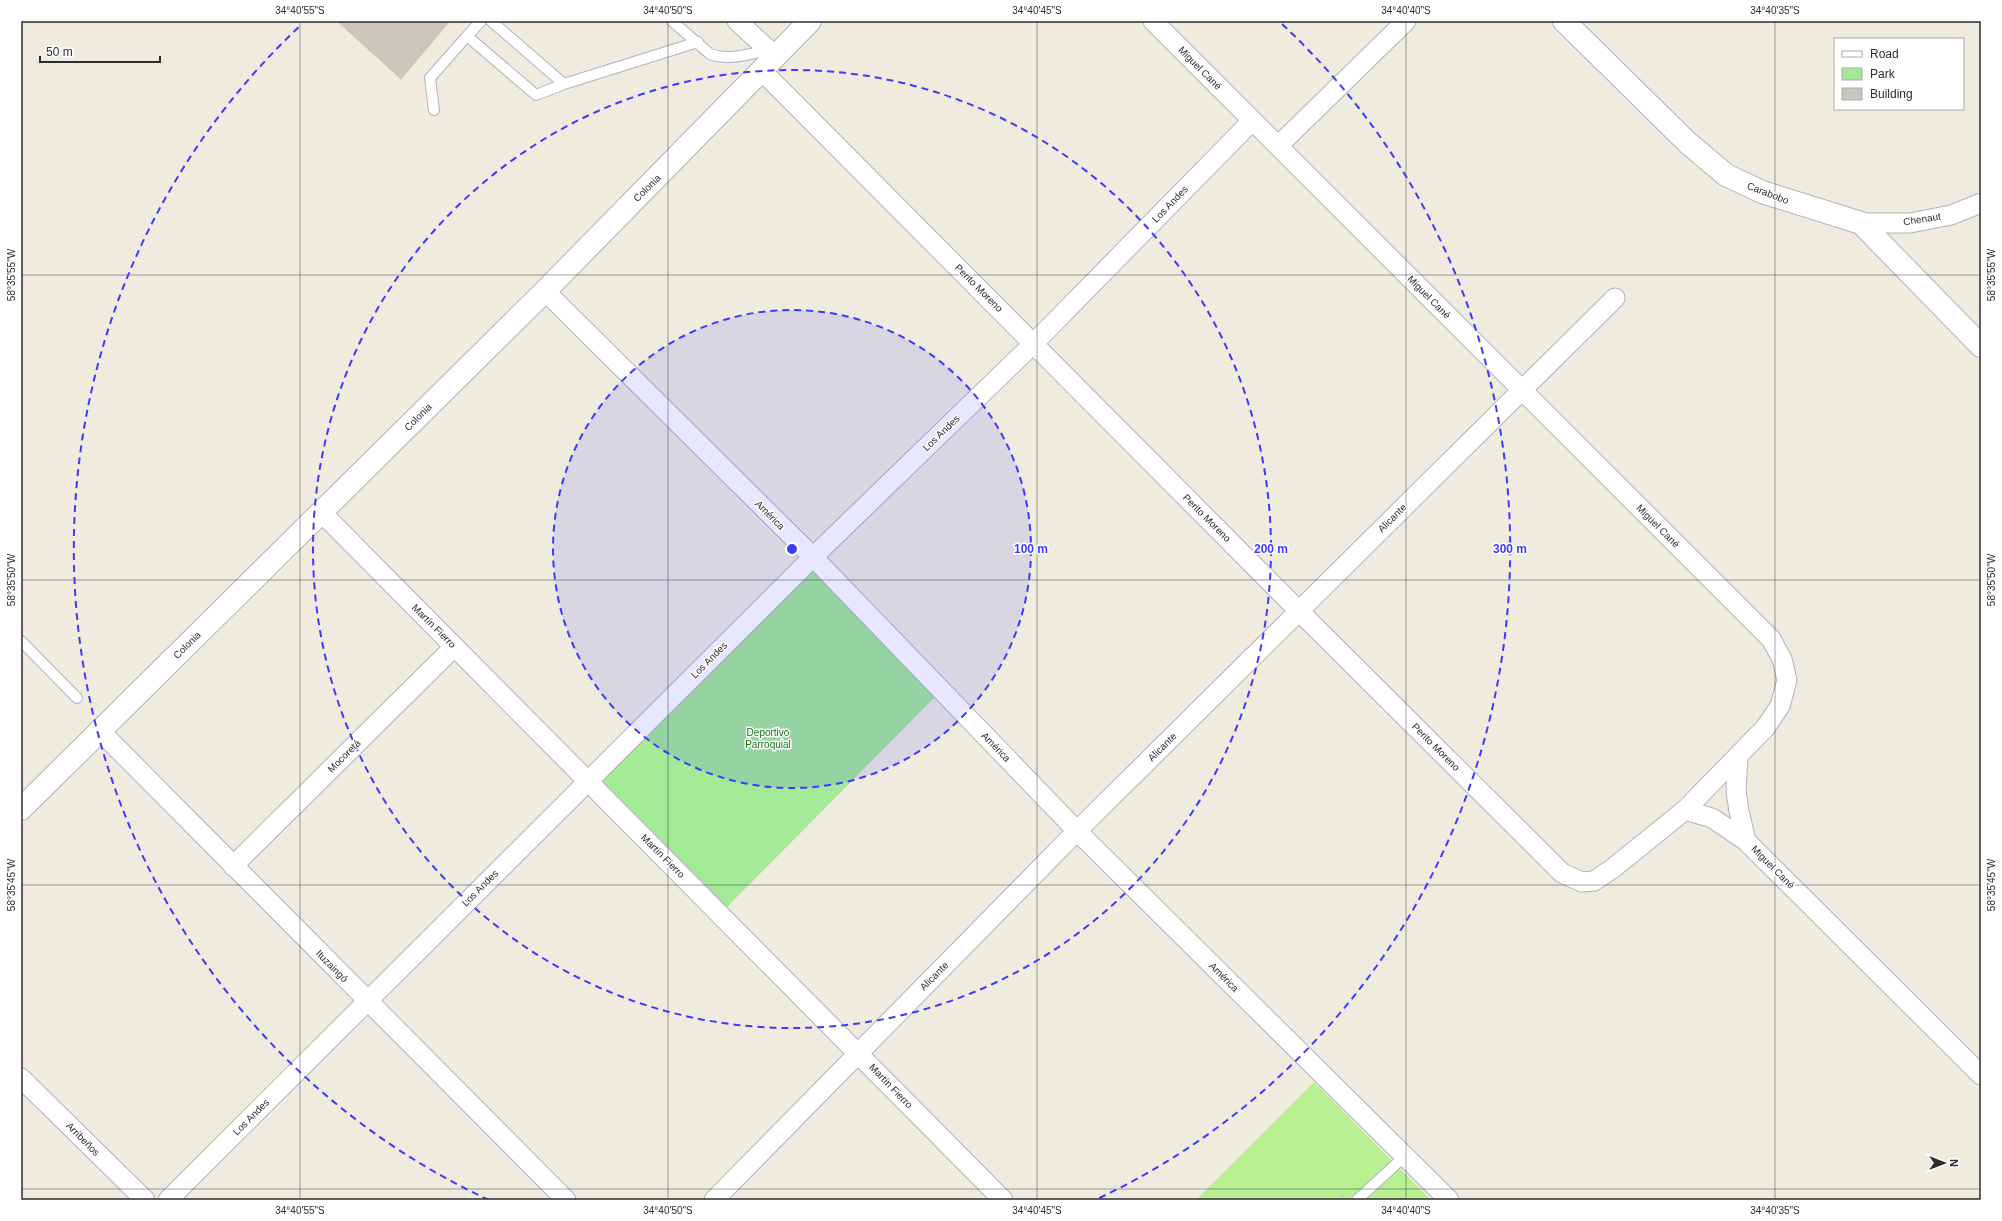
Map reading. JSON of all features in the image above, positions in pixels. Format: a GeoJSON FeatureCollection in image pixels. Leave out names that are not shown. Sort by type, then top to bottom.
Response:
{"type":"FeatureCollection","features":[{"type":"Feature","properties":{"kind":"street","name":"Perito Moreno"},"geometry":{"type":"LineString","coordinates":[[737,21],[768,59],[1034,343],[1298,611],[1562,873],[1572,879],[1582,882],[1594,881],[1612,869],[1685,810],[1738,756]]}},
{"type":"Feature","properties":{"kind":"street","name":"Colonia"},"geometry":{"type":"LineString","coordinates":[[21,809],[546,291],[768,59],[810,21]]}},
{"type":"Feature","properties":{"kind":"street","name":"Miguel Cané"},"geometry":{"type":"LineString","coordinates":[[1153,21],[1771,639],[1782,659],[1787,680],[1780,706],[1765,728],[1738,756],[1736,791],[1746,840],[1981,1075]]}},
{"type":"Feature","properties":{"kind":"street"},"geometry":{"type":"LineString","coordinates":[[1278,146],[1406,21]]}},
{"type":"Feature","properties":{"kind":"street","name":"Carabobo"},"geometry":{"type":"LineString","coordinates":[[1564,21],[1688,143],[1726,175],[1762,192],[1861,223],[1981,346]]}},
{"type":"Feature","properties":{"kind":"street","name":"Los Andes"},"geometry":{"type":"LineString","coordinates":[[168,1200],[812,557],[1034,343],[1252,121]]}},
{"type":"Feature","properties":{"kind":"street","name":"Chenaut"},"geometry":{"type":"LineString","coordinates":[[1861,223],[1910,223],[1951,215],[1981,203]]}},
{"type":"Feature","properties":{"kind":"street","name":"América"},"geometry":{"type":"LineString","coordinates":[[546,291],[812,557],[1077,831],[1449,1200]]}},
{"type":"Feature","properties":{"kind":"street","name":"Alicante"},"geometry":{"type":"LineString","coordinates":[[714,1200],[1077,831],[1615,298]]}},
{"type":"Feature","properties":{"kind":"street","name":"Martín Fierro"},"geometry":{"type":"LineString","coordinates":[[321,512],[859,1053],[1003,1200]]}},
{"type":"Feature","properties":{"kind":"street","name":"Mocoretá"},"geometry":{"type":"LineString","coordinates":[[233,866],[454,647]]}},
{"type":"Feature","properties":{"kind":"street","name":"Ituzaingó"},"geometry":{"type":"LineString","coordinates":[[100,731],[566,1200]]}},
{"type":"Feature","properties":{"kind":"street"},"geometry":{"type":"LineString","coordinates":[[1685,810],[1712,818],[1746,840]]}},
{"type":"Feature","properties":{"kind":"street","name":"Arribeños"},"geometry":{"type":"LineString","coordinates":[[21,1078],[145,1200]]}},
{"type":"Feature","properties":{"kind":"lane"},"geometry":{"type":"LineString","coordinates":[[434,110],[430,78],[481,21]]}},
{"type":"Feature","properties":{"kind":"lane"},"geometry":{"type":"LineString","coordinates":[[491,21],[564,84]]}},
{"type":"Feature","properties":{"kind":"lane"},"geometry":{"type":"LineString","coordinates":[[672,21],[710,54],[716,56],[768,59]]}},
{"type":"Feature","properties":{"kind":"lane"},"geometry":{"type":"LineString","coordinates":[[467,36],[536,95],[564,84],[698,42]]}},
{"type":"Feature","properties":{"kind":"lane"},"geometry":{"type":"LineString","coordinates":[[21,641],[77,698]]}},
{"type":"Feature","properties":{"kind":"lane"},"geometry":{"type":"LineString","coordinates":[[1357,1200],[1405,1156]]}},
{"type":"Feature","properties":{"kind":"green space","name":"Deportivo Parroquial"},"geometry":{"type":"Polygon","coordinates":[[[815,564],[940,692],[723,911],[596,783],[815,564]]]}},
{"type":"Feature","properties":{"kind":"green space"},"geometry":{"type":"Polygon","coordinates":[[[1314,1082],[1431,1200],[1196,1200],[1314,1082]]]}},
{"type":"Feature","properties":{"kind":"building"},"geometry":{"type":"Polygon","coordinates":[[[337,21],[450,21],[401,79],[337,21]]]}}]}
